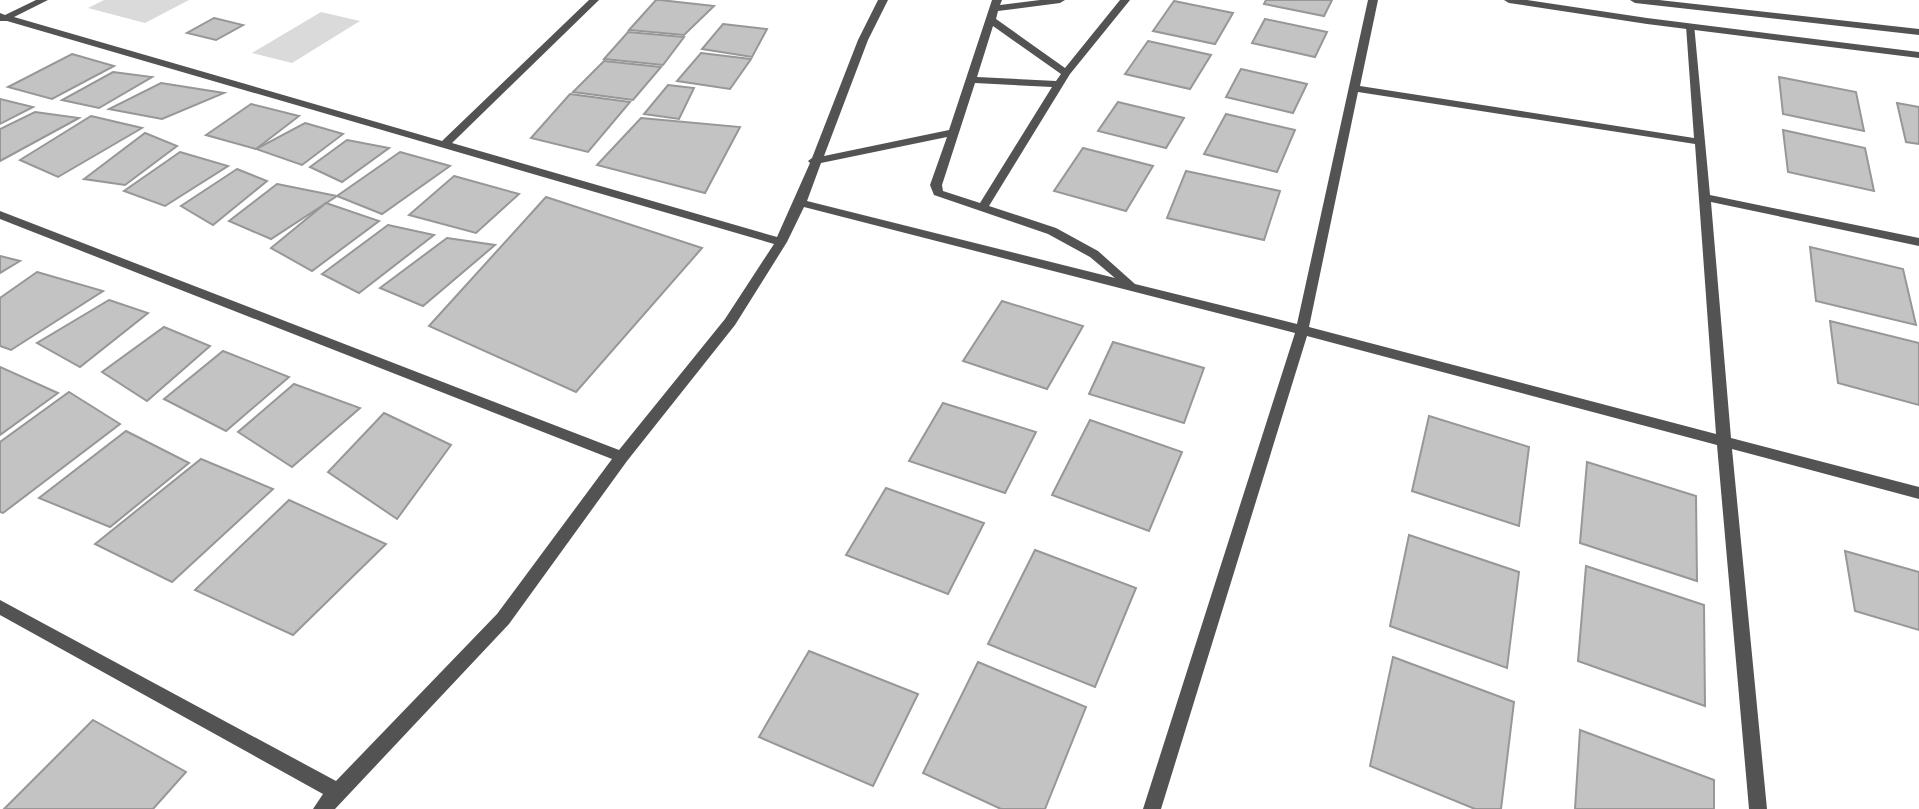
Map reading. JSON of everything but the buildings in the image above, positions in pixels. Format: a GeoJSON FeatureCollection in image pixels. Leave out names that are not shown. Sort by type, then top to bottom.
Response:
{"type":"FeatureCollection","features":[{"type":"Feature","properties":{"kind":"street"},"geometry":{"type":"LineString","coordinates":[[2,18],[43,0]]}},
{"type":"Feature","properties":{"kind":"street"},"geometry":{"type":"LineString","coordinates":[[444,145],[594,0]]}},
{"type":"Feature","properties":{"kind":"street"},"geometry":{"type":"LineString","coordinates":[[322,809],[503,619],[622,457],[730,322],[781,242],[800,203],[863,40],[883,0]]}},
{"type":"Feature","properties":{"kind":"street"},"geometry":{"type":"LineString","coordinates":[[993,9],[1060,0]]}},
{"type":"Feature","properties":{"kind":"street"},"geometry":{"type":"LineString","coordinates":[[982,209],[1059,84],[1125,0]]}},
{"type":"Feature","properties":{"kind":"street"},"geometry":{"type":"LineString","coordinates":[[1152,809],[1302,330],[1373,0]]}},
{"type":"Feature","properties":{"kind":"street"},"geometry":{"type":"LineString","coordinates":[[1509,0],[1919,55]]}},
{"type":"Feature","properties":{"kind":"street"},"geometry":{"type":"LineString","coordinates":[[1635,0],[1919,32]]}},
{"type":"Feature","properties":{"kind":"street"},"geometry":{"type":"LineString","coordinates":[[993,9],[1066,74]]}},
{"type":"Feature","properties":{"kind":"street"},"geometry":{"type":"LineString","coordinates":[[993,9],[936,185],[938,193],[1052,231],[1094,254],[1133,287]]}},
{"type":"Feature","properties":{"kind":"street"},"geometry":{"type":"LineString","coordinates":[[2,18],[781,242]]}},
{"type":"Feature","properties":{"kind":"street"},"geometry":{"type":"LineString","coordinates":[[1691,26],[1724,442],[1758,809]]}},
{"type":"Feature","properties":{"kind":"street"},"geometry":{"type":"LineString","coordinates":[[970,80],[1059,84]]}},
{"type":"Feature","properties":{"kind":"street"},"geometry":{"type":"LineString","coordinates":[[1354,88],[1700,142]]}},
{"type":"Feature","properties":{"kind":"street"},"geometry":{"type":"LineString","coordinates":[[814,161],[954,132]]}},
{"type":"Feature","properties":{"kind":"street"},"geometry":{"type":"LineString","coordinates":[[1704,197],[1919,242]]}},
{"type":"Feature","properties":{"kind":"street"},"geometry":{"type":"LineString","coordinates":[[800,203],[1302,330],[1919,493]]}},
{"type":"Feature","properties":{"kind":"street"},"geometry":{"type":"LineString","coordinates":[[0,215],[622,457]]}},
{"type":"Feature","properties":{"kind":"street"},"geometry":{"type":"LineString","coordinates":[[0,607],[338,792]]}},
{"type":"Feature","properties":{"kind":"shaded area"},"geometry":{"type":"Polygon","coordinates":[[[104,0],[189,0],[145,23],[88,8],[104,0]]]}},
{"type":"Feature","properties":{"kind":"shaded area"},"geometry":{"type":"Polygon","coordinates":[[[321,12],[360,21],[292,63],[252,53],[321,12]]]}}]}
